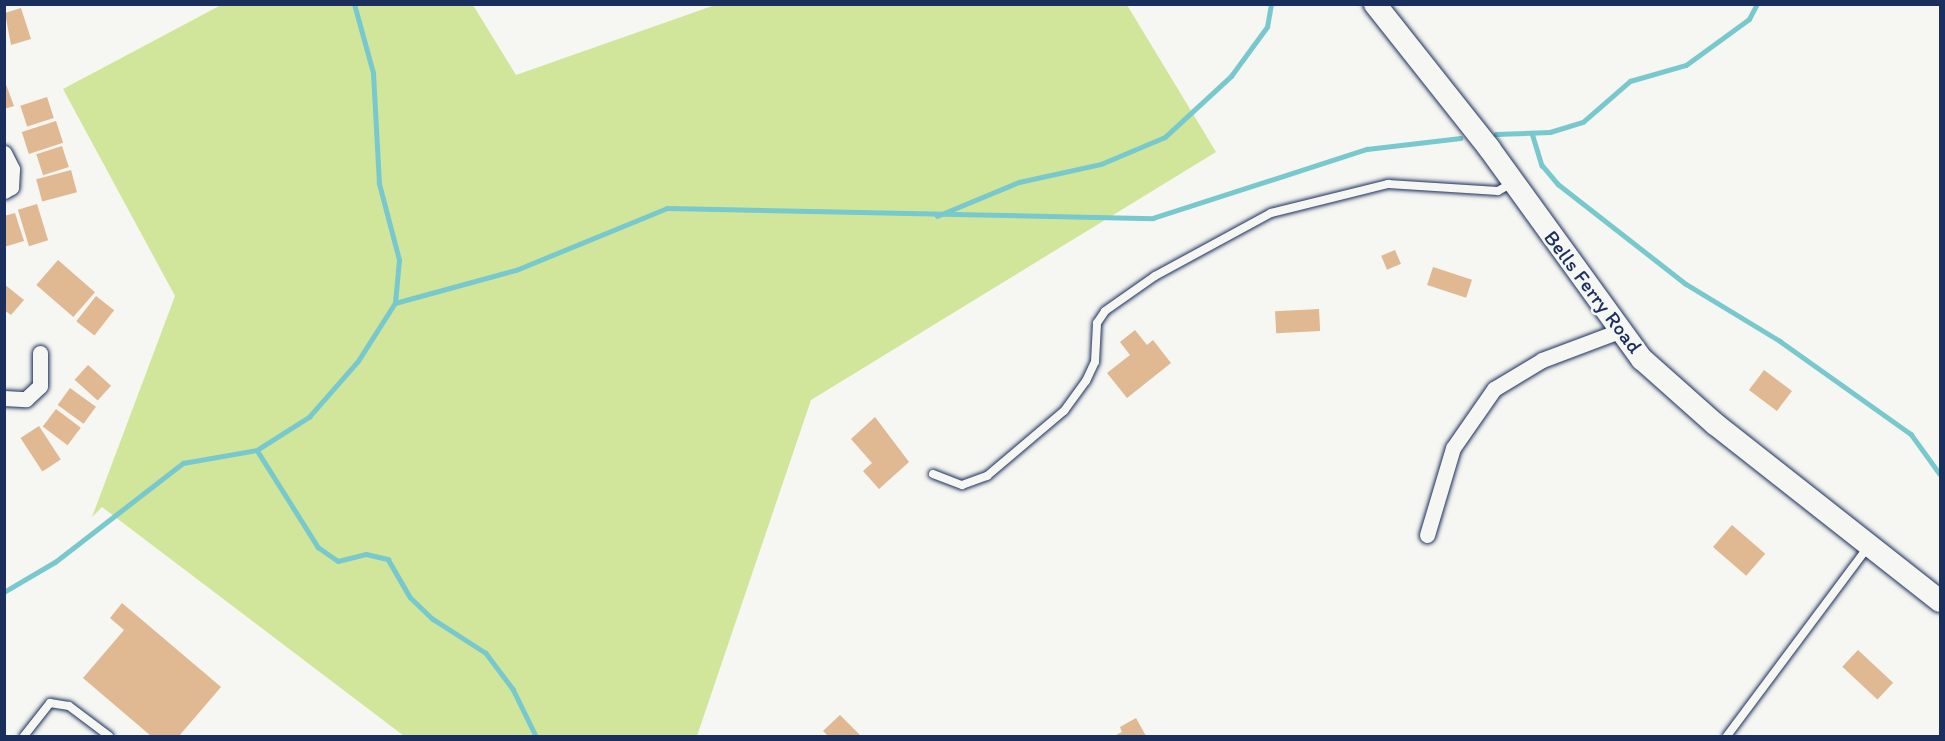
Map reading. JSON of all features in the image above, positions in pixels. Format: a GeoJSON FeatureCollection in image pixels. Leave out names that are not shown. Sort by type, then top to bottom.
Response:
{"type":"FeatureCollection","features":[{"type":"Feature","properties":{"kind":"main road","name":"Bells Ferry Road"},"geometry":{"type":"LineString","coordinates":[[1375,4],[1514,182],[1619,331],[1642,358],[1715,424],[1870,543],[1941,602]]}},
{"type":"Feature","properties":{"kind":"street"},"geometry":{"type":"LineString","coordinates":[[4,153],[12,169],[11,187],[4,191]]}},
{"type":"Feature","properties":{"kind":"street"},"geometry":{"type":"LineString","coordinates":[[1427,535],[1453,448],[1494,388],[1542,360],[1619,331]]}},
{"type":"Feature","properties":{"kind":"street"},"geometry":{"type":"LineString","coordinates":[[4,398],[26,399],[40,386],[40,353]]}},
{"type":"Feature","properties":{"kind":"lane"},"geometry":{"type":"LineString","coordinates":[[933,474],[962,485],[987,476],[1064,411],[1086,381],[1095,362],[1097,323],[1105,311],[1155,276],[1271,213],[1388,184],[1498,191],[1514,182]]}},
{"type":"Feature","properties":{"kind":"lane"},"geometry":{"type":"LineString","coordinates":[[1728,736],[1870,543]]}},
{"type":"Feature","properties":{"kind":"lane"},"geometry":{"type":"LineString","coordinates":[[24,736],[51,703],[69,705],[109,736]]}},
{"type":"Feature","properties":{"kind":"green space"},"geometry":{"type":"Polygon","coordinates":[[[221,5],[473,5],[516,75],[715,5],[1127,5],[1216,152],[811,400],[697,736],[404,736],[102,507],[92,517],[175,296],[63,89],[221,5]]]}},
{"type":"Feature","properties":{"kind":"building"},"geometry":{"type":"Polygon","coordinates":[[[21,8],[31,39],[11,45],[5,13],[21,8]]]}},
{"type":"Feature","properties":{"kind":"building"},"geometry":{"type":"Polygon","coordinates":[[[4,79],[14,106],[4,109],[4,79]]]}},
{"type":"Feature","properties":{"kind":"building"},"geometry":{"type":"Polygon","coordinates":[[[47,97],[54,118],[27,127],[20,106],[47,97]]]}},
{"type":"Feature","properties":{"kind":"building"},"geometry":{"type":"Polygon","coordinates":[[[56,121],[63,143],[29,154],[22,132],[56,121]]]}},
{"type":"Feature","properties":{"kind":"building"},"geometry":{"type":"Polygon","coordinates":[[[62,146],[69,167],[43,175],[36,154],[62,146]]]}},
{"type":"Feature","properties":{"kind":"building"},"geometry":{"type":"Polygon","coordinates":[[[71,170],[77,192],[42,202],[36,179],[71,170]]]}},
{"type":"Feature","properties":{"kind":"building"},"geometry":{"type":"Polygon","coordinates":[[[37,204],[48,240],[29,246],[18,210],[37,204]]]}},
{"type":"Feature","properties":{"kind":"building"},"geometry":{"type":"Polygon","coordinates":[[[15,213],[24,241],[4,247],[4,216],[15,213]]]}},
{"type":"Feature","properties":{"kind":"building"},"geometry":{"type":"Polygon","coordinates":[[[1395,250],[1401,264],[1387,270],[1381,256],[1395,250]]]}},
{"type":"Feature","properties":{"kind":"building"},"geometry":{"type":"Polygon","coordinates":[[[58,260],[95,292],[73,317],[36,285],[58,260]]]}},
{"type":"Feature","properties":{"kind":"building"},"geometry":{"type":"Polygon","coordinates":[[[1433,267],[1472,280],[1466,298],[1427,285],[1433,267]]]}},
{"type":"Feature","properties":{"kind":"building"},"geometry":{"type":"Polygon","coordinates":[[[4,284],[24,300],[11,315],[4,310],[4,284]]]}},
{"type":"Feature","properties":{"kind":"building"},"geometry":{"type":"Polygon","coordinates":[[[96,296],[114,310],[94,335],[76,321],[96,296]]]}},
{"type":"Feature","properties":{"kind":"building"},"geometry":{"type":"Polygon","coordinates":[[[1319,309],[1320,331],[1276,333],[1275,311],[1319,309]]]}},
{"type":"Feature","properties":{"kind":"building"},"geometry":{"type":"Polygon","coordinates":[[[1135,330],[1147,345],[1153,340],[1171,363],[1127,398],[1107,373],[1130,355],[1120,342],[1135,330]]]}},
{"type":"Feature","properties":{"kind":"building"},"geometry":{"type":"Polygon","coordinates":[[[88,365],[111,386],[98,401],[75,380],[88,365]]]}},
{"type":"Feature","properties":{"kind":"building"},"geometry":{"type":"Polygon","coordinates":[[[1764,370],[1792,391],[1777,411],[1749,390],[1764,370]]]}},
{"type":"Feature","properties":{"kind":"building"},"geometry":{"type":"Polygon","coordinates":[[[70,388],[96,407],[84,424],[58,405],[70,388]]]}},
{"type":"Feature","properties":{"kind":"building"},"geometry":{"type":"Polygon","coordinates":[[[56,409],[81,428],[68,445],[43,427],[56,409]]]}},
{"type":"Feature","properties":{"kind":"building"},"geometry":{"type":"Polygon","coordinates":[[[875,417],[909,462],[879,489],[863,471],[872,463],[851,439],[875,417]]]}},
{"type":"Feature","properties":{"kind":"building"},"geometry":{"type":"Polygon","coordinates":[[[39,426],[61,460],[42,472],[21,438],[39,426]]]}},
{"type":"Feature","properties":{"kind":"building"},"geometry":{"type":"Polygon","coordinates":[[[1732,525],[1765,554],[1746,576],[1713,547],[1732,525]]]}},
{"type":"Feature","properties":{"kind":"building"},"geometry":{"type":"Polygon","coordinates":[[[122,603],[221,687],[179,736],[151,736],[83,678],[124,630],[110,618],[122,603]]]}},
{"type":"Feature","properties":{"kind":"building"},"geometry":{"type":"Polygon","coordinates":[[[1858,650],[1893,683],[1877,700],[1842,667],[1858,650]]]}},
{"type":"Feature","properties":{"kind":"building"},"geometry":{"type":"Polygon","coordinates":[[[840,715],[861,736],[828,736],[823,731],[840,715]]]}},
{"type":"Feature","properties":{"kind":"building"},"geometry":{"type":"Polygon","coordinates":[[[1136,718],[1146,736],[1114,736],[1122,732],[1120,727],[1136,718]]]}},
{"type":"Feature","properties":{"kind":"waterway"},"geometry":{"type":"LineString","coordinates":[[4,592],[55,562],[183,463],[257,450],[309,417],[358,361],[395,303],[399,260],[379,184],[373,73],[354,4]]}},
{"type":"Feature","properties":{"kind":"waterway"},"geometry":{"type":"LineString","coordinates":[[937,216],[1019,182],[1101,164],[1165,137],[1231,76],[1267,27],[1271,4]]}},
{"type":"Feature","properties":{"kind":"waterway"},"geometry":{"type":"LineString","coordinates":[[1496,134],[1550,132],[1583,122],[1630,81],[1686,65],[1749,19],[1757,4]]}},
{"type":"Feature","properties":{"kind":"waterway"},"geometry":{"type":"LineString","coordinates":[[1532,133],[1542,165],[1558,184],[1686,284],[1780,341],[1911,434],[1940,474]]}},
{"type":"Feature","properties":{"kind":"waterway"},"geometry":{"type":"LineString","coordinates":[[395,303],[516,270],[667,208],[1153,218],[1367,149],[1460,138]]}},
{"type":"Feature","properties":{"kind":"waterway"},"geometry":{"type":"LineString","coordinates":[[257,450],[318,547],[338,561],[366,554],[388,559],[410,597],[433,619],[486,653],[513,689],[536,736]]}}]}
